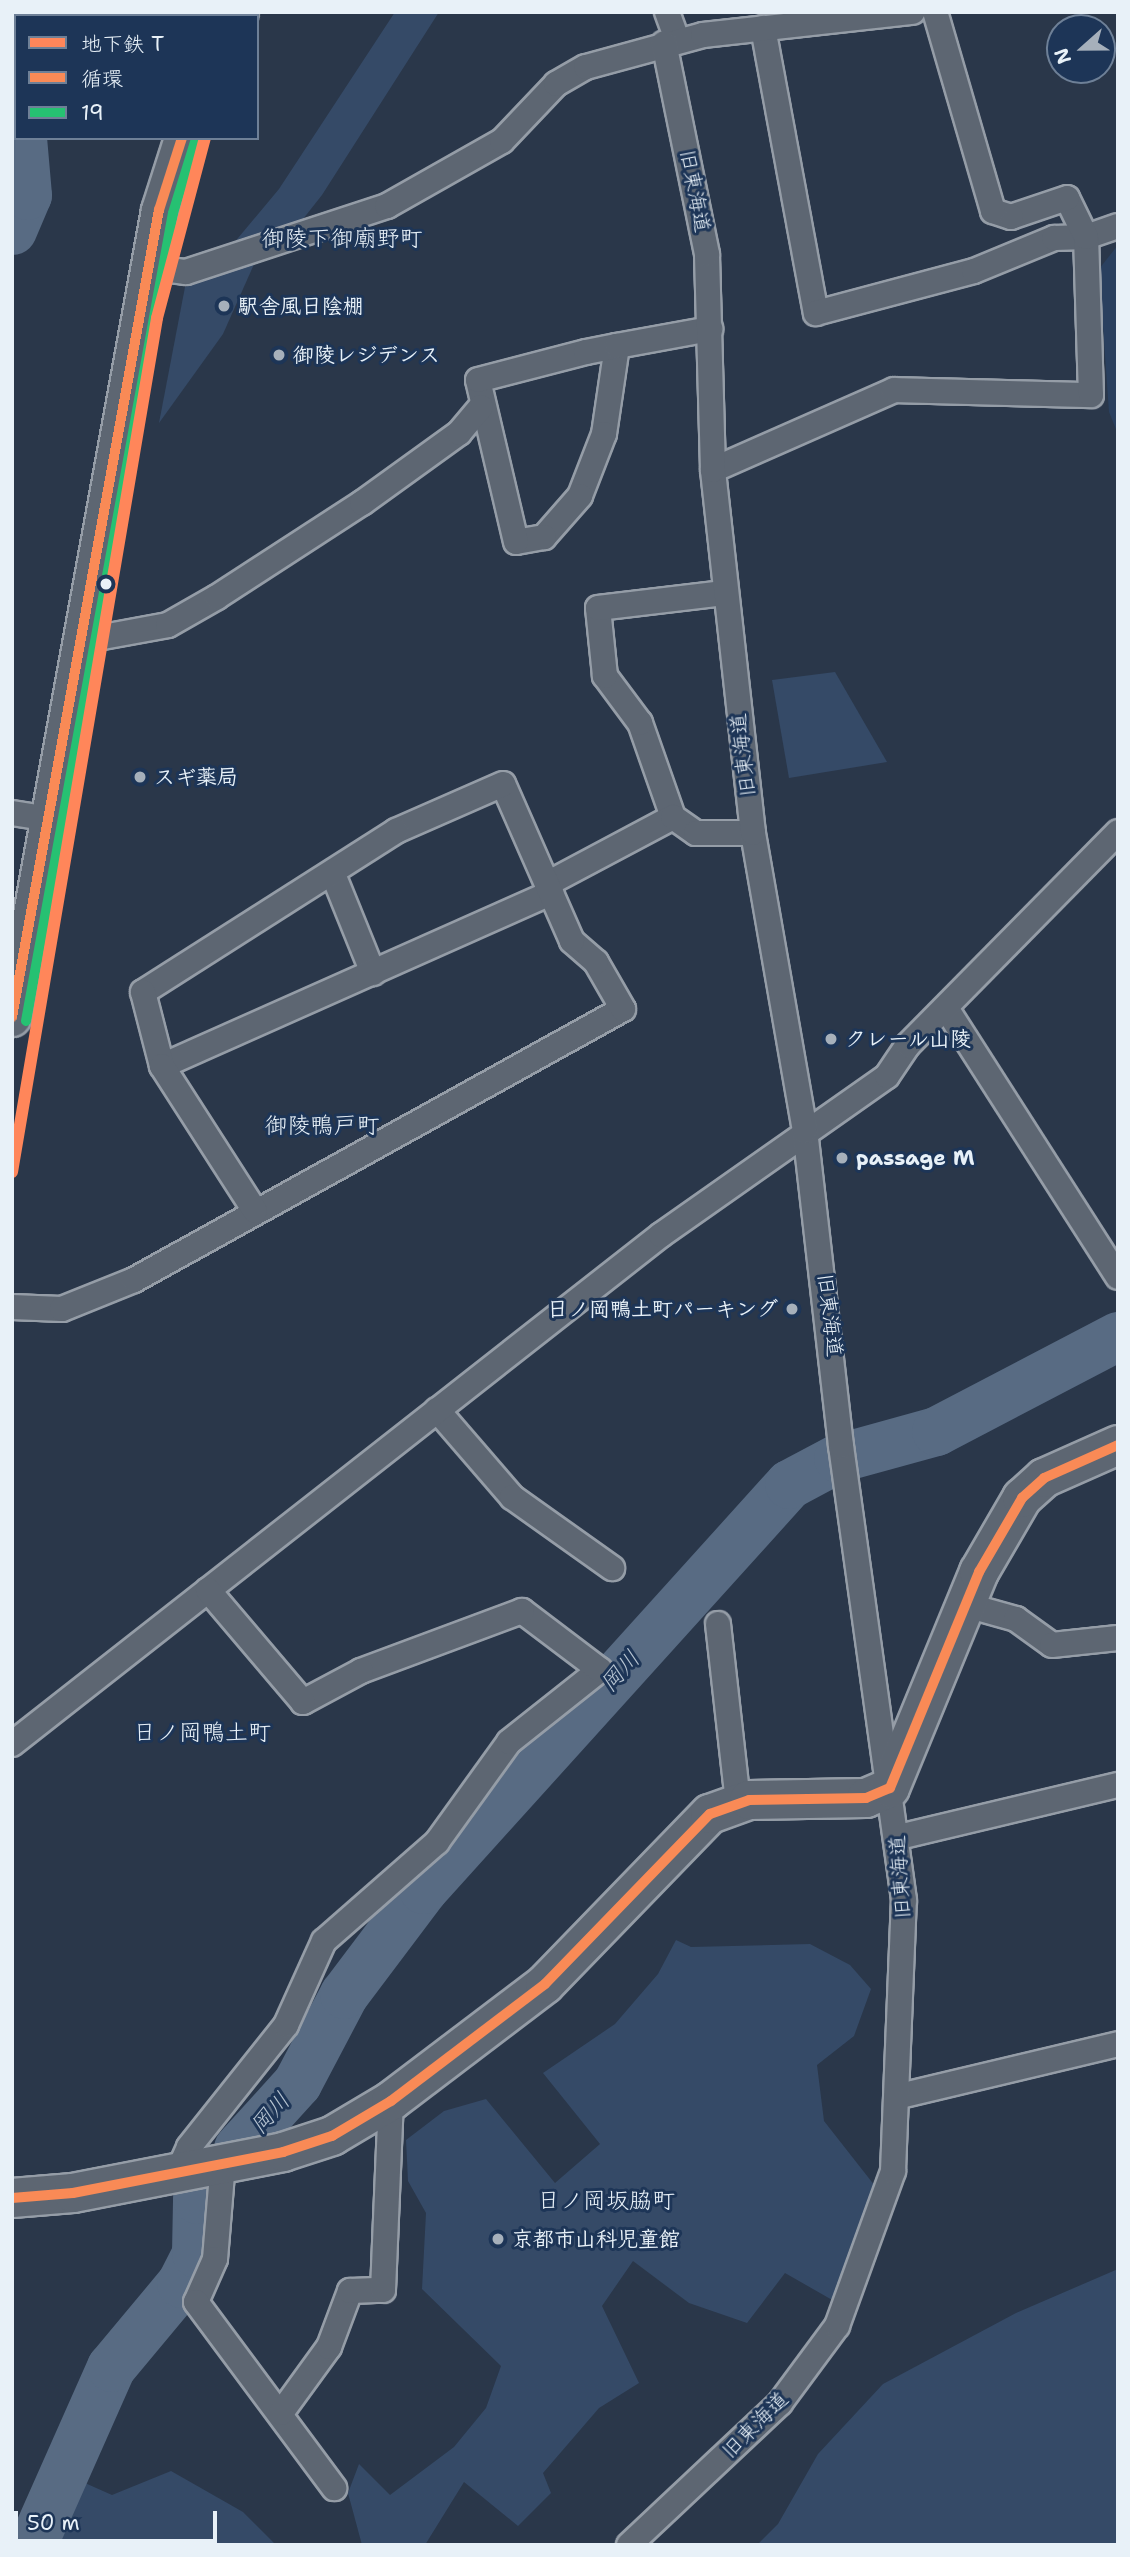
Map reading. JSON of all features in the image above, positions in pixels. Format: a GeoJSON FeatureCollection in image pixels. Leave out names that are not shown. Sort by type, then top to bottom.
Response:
{"type":"FeatureCollection","features":[{"type":"Feature","properties":{"kind":"main road"},"geometry":{"type":"LineString","coordinates":[[12,1018],[149,267],[181,140]]}},
{"type":"Feature","properties":{"kind":"main road"},"geometry":{"type":"LineString","coordinates":[[12,2198],[178,2172],[322,2140],[391,2101],[545,1984],[702,1820],[738,1802],[866,1798],[890,1788],[966,1605],[1021,1498],[1044,1478],[1118,1446]]}},
{"type":"Feature","properties":{"kind":"street","name":"旧東海道"},"geometry":{"type":"LineString","coordinates":[[629,2545],[780,2403],[837,2326],[893,2172],[900,2096],[899,1837],[843,1460],[805,1131],[753,833],[724,593],[713,470],[710,329],[699,203],[667,12]]}},
{"type":"Feature","properties":{"kind":"street"},"geometry":{"type":"LineString","coordinates":[[149,267],[186,272],[387,206],[502,141],[556,84],[586,67],[670,41],[913,12]]}},
{"type":"Feature","properties":{"kind":"street"},"geometry":{"type":"LineString","coordinates":[[713,470],[894,390],[1091,395],[1086,237],[1067,198],[1011,217],[993,211],[935,12]]}},
{"type":"Feature","properties":{"kind":"street"},"geometry":{"type":"LineString","coordinates":[[763,28],[816,313],[974,271],[1054,238],[1086,237],[1118,226]]}},
{"type":"Feature","properties":{"kind":"street"},"geometry":{"type":"LineString","coordinates":[[617,346],[604,435],[580,496],[544,537],[516,542],[481,407],[478,380],[617,346],[710,329]]}},
{"type":"Feature","properties":{"kind":"street"},"geometry":{"type":"LineString","coordinates":[[81,641],[168,625],[217,597],[373,495],[459,433],[481,407]]}},
{"type":"Feature","properties":{"kind":"street"},"geometry":{"type":"LineString","coordinates":[[724,593],[598,608],[605,676],[640,723],[673,817],[696,833],[753,833]]}},
{"type":"Feature","properties":{"kind":"street"},"geometry":{"type":"LineString","coordinates":[[12,1307],[62,1309],[134,1280],[623,1009],[596,961],[572,941],[503,784],[396,831],[333,874],[143,992],[162,1066],[255,1212]]}},
{"type":"Feature","properties":{"kind":"street"},"geometry":{"type":"LineString","coordinates":[[12,813],[48,819]]}},
{"type":"Feature","properties":{"kind":"street"},"geometry":{"type":"LineString","coordinates":[[162,1066],[373,973],[549,889],[673,817]]}},
{"type":"Feature","properties":{"kind":"street"},"geometry":{"type":"LineString","coordinates":[[12,1744],[437,1410],[805,1131],[887,1076],[946,1007],[1118,832]]}},
{"type":"Feature","properties":{"kind":"street"},"geometry":{"type":"LineString","coordinates":[[333,874],[373,973]]}},
{"type":"Feature","properties":{"kind":"street"},"geometry":{"type":"LineString","coordinates":[[946,1007],[1118,1277]]}},
{"type":"Feature","properties":{"kind":"street"},"geometry":{"type":"LineString","coordinates":[[437,1410],[512,1497],[612,1568]]}},
{"type":"Feature","properties":{"kind":"street"},"geometry":{"type":"LineString","coordinates":[[178,2172],[189,2147],[286,2025],[324,1941],[437,1842],[509,1742],[600,1670],[522,1611],[361,1671],[303,1702],[208,1590]]}},
{"type":"Feature","properties":{"kind":"street"},"geometry":{"type":"LineString","coordinates":[[966,1605],[1016,1619],[1052,1645],[1118,1638]]}},
{"type":"Feature","properties":{"kind":"street"},"geometry":{"type":"LineString","coordinates":[[718,1624],[738,1802]]}},
{"type":"Feature","properties":{"kind":"street"},"geometry":{"type":"LineString","coordinates":[[899,1837],[1118,1786]]}},
{"type":"Feature","properties":{"kind":"street"},"geometry":{"type":"LineString","coordinates":[[900,2096],[1118,2044]]}},
{"type":"Feature","properties":{"kind":"street"},"geometry":{"type":"LineString","coordinates":[[281,2413],[329,2347],[349,2291],[383,2290],[391,2101]]}},
{"type":"Feature","properties":{"kind":"street"},"geometry":{"type":"LineString","coordinates":[[229,2161],[222,2174],[215,2259],[196,2302],[281,2413],[334,2488]]}},
{"type":"Feature","properties":{"kind":"shaded area"},"geometry":{"type":"Polygon","coordinates":[[[395,12],[439,12],[322,195],[292,233],[223,256],[279,189],[395,12]]]}},
{"type":"Feature","properties":{"kind":"shaded area"},"geometry":{"type":"Polygon","coordinates":[[[1118,245],[1118,434],[1109,412],[1099,269],[1118,245]]]}},
{"type":"Feature","properties":{"kind":"shaded area"},"geometry":{"type":"Polygon","coordinates":[[[255,262],[223,334],[159,423],[185,287],[255,262]]]}},
{"type":"Feature","properties":{"kind":"shaded area"},"geometry":{"type":"Polygon","coordinates":[[[835,672],[887,762],[789,778],[772,680],[835,672]]]}},
{"type":"Feature","properties":{"kind":"shaded area"},"geometry":{"type":"Polygon","coordinates":[[[676,1940],[691,1947],[810,1944],[850,1965],[871,1989],[854,2036],[817,2065],[824,2121],[875,2186],[834,2301],[785,2273],[747,2323],[689,2303],[633,2261],[602,2306],[639,2383],[599,2408],[543,2473],[551,2493],[518,2526],[464,2482],[425,2545],[362,2545],[348,2493],[359,2464],[390,2495],[454,2447],[486,2408],[501,2366],[422,2289],[426,2213],[408,2181],[406,2140],[444,2111],[486,2099],[555,2183],[600,2144],[543,2073],[615,2024],[658,1974],[676,1940]]]}},
{"type":"Feature","properties":{"kind":"shaded area"},"geometry":{"type":"Polygon","coordinates":[[[1118,2269],[1118,2545],[757,2545],[778,2524],[818,2454],[883,2384],[1016,2313],[1118,2269]]]}},
{"type":"Feature","properties":{"kind":"shaded area"},"geometry":{"type":"Polygon","coordinates":[[[171,2471],[243,2512],[276,2545],[47,2545],[76,2479],[112,2495],[171,2471]]]}},
{"type":"Feature","properties":{"kind":"waterway"},"geometry":{"type":"LineString","coordinates":[[12,37],[14,56]]}},
{"type":"Feature","properties":{"kind":"waterway"},"geometry":{"type":"LineString","coordinates":[[12,230],[27,195],[22,140]]}},
{"type":"Feature","properties":{"kind":"waterway","name":"岡川"},"geometry":{"type":"LineString","coordinates":[[238,2148],[297,2083],[344,1994],[423,1889],[789,1484],[838,1458],[936,1431],[1118,1336]]}},
{"type":"Feature","properties":{"kind":"waterway","name":"岡川"},"geometry":{"type":"LineString","coordinates":[[32,2545],[111,2367],[181,2283],[196,2253],[197,2199],[209,2176]]}},
{"type":"Feature","properties":{"kind":"metro line","name":"T"},"geometry":{"type":"LineString","coordinates":[[12,1172],[157,318],[204,140]]}},
{"type":"Feature","properties":{"kind":"transit line","name":"循環"},"geometry":{"type":"LineString","coordinates":[[12,1017],[159,210],[181,140]]}},
{"type":"Feature","properties":{"kind":"transit line","name":"19"},"geometry":{"type":"LineString","coordinates":[[26,1021],[173,213],[195,142]]}},
{"type":"Feature","properties":{"kind":"transit line","name":"循環"},"geometry":{"type":"LineString","coordinates":[[12,2198],[73,2193],[283,2152],[332,2136],[391,2101],[545,1984],[710,1814],[749,1800],[866,1798],[890,1788],[979,1572],[1022,1498],[1044,1478],[1118,1445]]}},
{"type":"Feature","properties":{"kind":"place","name":"駅舎風日陰棚"},"geometry":{"type":"Point","coordinates":[224,306]}},
{"type":"Feature","properties":{"kind":"place","name":"御陵レジデンス"},"geometry":{"type":"Point","coordinates":[279,355]}},
{"type":"Feature","properties":{"kind":"place","name":"スギ薬局"},"geometry":{"type":"Point","coordinates":[140,777]}},
{"type":"Feature","properties":{"kind":"place","name":"クレール山陵"},"geometry":{"type":"Point","coordinates":[831,1039]}},
{"type":"Feature","properties":{"kind":"place","name":"passage M"},"geometry":{"type":"Point","coordinates":[842,1158]}},
{"type":"Feature","properties":{"kind":"place","name":"日ノ岡鴨土町パーキング"},"geometry":{"type":"Point","coordinates":[792,1309]}},
{"type":"Feature","properties":{"kind":"place","name":"京都市山科児童館"},"geometry":{"type":"Point","coordinates":[498,2239]}},
{"type":"Feature","properties":{"kind":"district","name":"御陵下御廟野町"},"geometry":{"type":"Point","coordinates":[342,238]}},
{"type":"Feature","properties":{"kind":"district","name":"御陵鴨戸町"},"geometry":{"type":"Point","coordinates":[322,1125]}},
{"type":"Feature","properties":{"kind":"district","name":"日ノ岡鴨土町"},"geometry":{"type":"Point","coordinates":[202,1732]}},
{"type":"Feature","properties":{"kind":"district","name":"日ノ岡坂脇町"},"geometry":{"type":"Point","coordinates":[606,2200]}}]}
